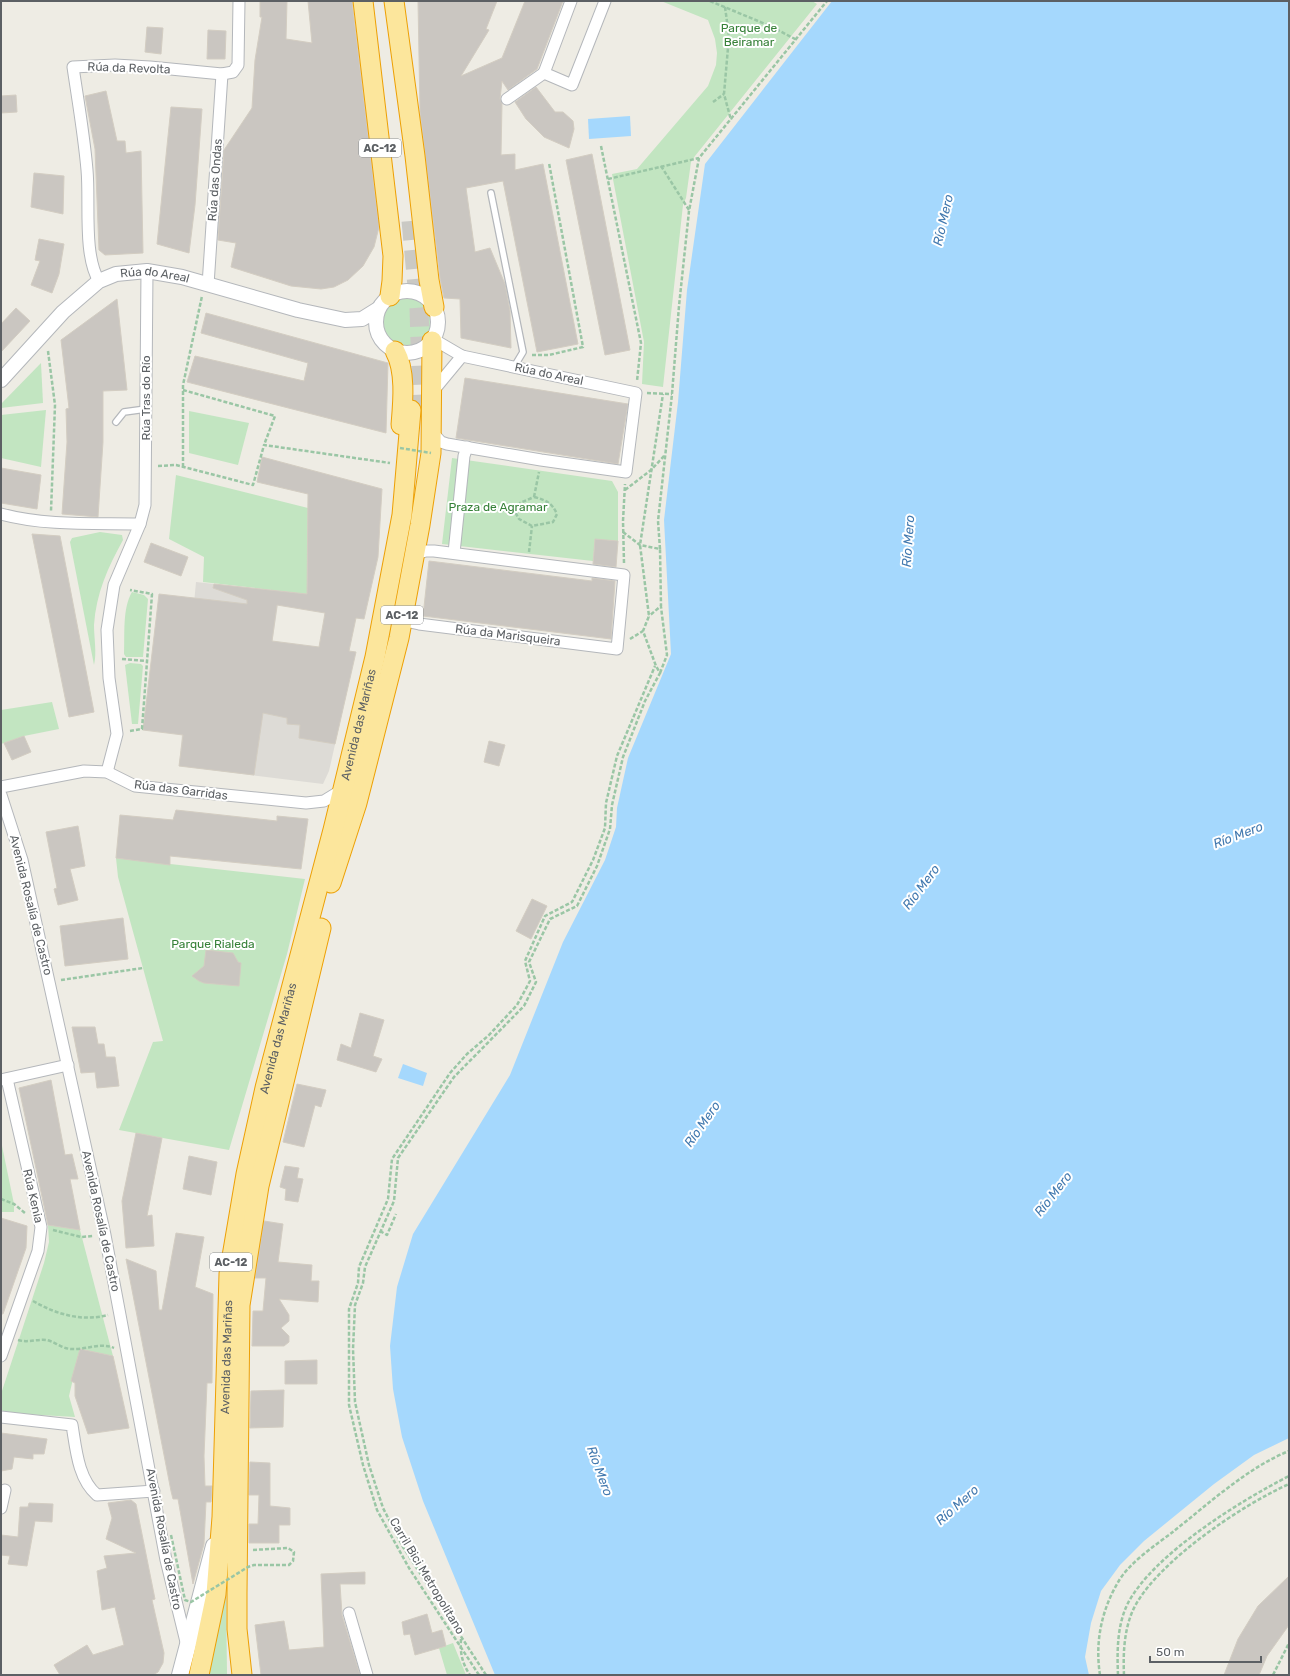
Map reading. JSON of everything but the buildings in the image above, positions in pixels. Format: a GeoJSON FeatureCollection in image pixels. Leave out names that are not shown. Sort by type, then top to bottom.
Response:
{"type":"FeatureCollection","features":[{"type":"Feature","properties":{"kind":"highway","name":"AC-12"},"geometry":{"type":"LineString","coordinates":[[363,1],[393,256],[392,281],[384,303]]}},
{"type":"Feature","properties":{"kind":"highway","name":"AC-12"},"geometry":{"type":"LineString","coordinates":[[372,1],[404,222],[384,1]]}},
{"type":"Feature","properties":{"kind":"highway","name":"AC-12"},"geometry":{"type":"LineString","coordinates":[[394,1],[416,164],[429,280],[434,307]]}},
{"type":"Feature","properties":{"kind":"highway","name":"AC-12"},"geometry":{"type":"LineString","coordinates":[[332,883],[357,803],[399,638],[402,615],[415,554],[431,453],[433,340]]}},
{"type":"Feature","properties":{"kind":"highway","name":"AC-12"},"geometry":{"type":"LineString","coordinates":[[326,859],[337,793],[391,540],[399,456],[402,392],[400,364],[388,345]]}},
{"type":"Feature","properties":{"kind":"highway","name":"Avenida das Mariñas"},"geometry":{"type":"LineString","coordinates":[[198,1675],[216,1594],[222,1517],[229,1274],[246,1174],[264,1096],[326,859],[369,683],[395,561],[417,409],[420,449],[412,519],[398,599],[358,776],[259,1186],[240,1305],[237,1600],[238,1637],[242,1675]]}},
{"type":"Feature","properties":{"kind":"main road"},"geometry":{"type":"LineString","coordinates":[[180,1675],[188,1651],[222,1517]]}},
{"type":"Feature","properties":{"kind":"street"},"geometry":{"type":"LineString","coordinates":[[222,74],[233,72],[238,65],[239,1]]}},
{"type":"Feature","properties":{"kind":"street"},"geometry":{"type":"LineString","coordinates":[[507,99],[544,73],[571,1]]}},
{"type":"Feature","properties":{"kind":"street"},"geometry":{"type":"LineString","coordinates":[[544,73],[572,85],[605,1]]}},
{"type":"Feature","properties":{"kind":"street","name":"Rúa da Revolta"},"geometry":{"type":"LineString","coordinates":[[99,281],[94,272],[90,254],[87,169],[73,67],[115,65],[222,74]]}},
{"type":"Feature","properties":{"kind":"street","name":"Rúa das Ondas"},"geometry":{"type":"LineString","coordinates":[[208,285],[222,74]]}},
{"type":"Feature","properties":{"kind":"street","name":"Rúa do Areal"},"geometry":{"type":"LineString","coordinates":[[1,380],[64,312],[99,281],[116,274],[147,271],[182,277],[298,310],[345,320],[356,320],[368,316],[384,303]]}},
{"type":"Feature","properties":{"kind":"street","name":"Rúa Tras do Río"},"geometry":{"type":"LineString","coordinates":[[107,772],[117,734],[109,678],[107,630],[114,585],[140,524],[145,505],[147,271]]}},
{"type":"Feature","properties":{"kind":"street"},"geometry":{"type":"LineString","coordinates":[[401,291],[414,292],[426,297],[434,307],[438,324],[433,340],[427,347],[417,352],[406,353],[388,345],[376,324],[384,303],[401,291]]}},
{"type":"Feature","properties":{"kind":"street","name":"Rúa do Areal"},"geometry":{"type":"LineString","coordinates":[[345,320],[365,329],[388,345]]}},
{"type":"Feature","properties":{"kind":"street","name":"Rúa do Areal"},"geometry":{"type":"LineString","coordinates":[[433,340],[462,356],[636,393]]}},
{"type":"Feature","properties":{"kind":"street"},"geometry":{"type":"LineString","coordinates":[[433,392],[462,356]]}},
{"type":"Feature","properties":{"kind":"street"},"geometry":{"type":"LineString","coordinates":[[432,432],[441,442],[541,460],[626,472],[636,393]]}},
{"type":"Feature","properties":{"kind":"street"},"geometry":{"type":"LineString","coordinates":[[454,553],[464,456],[467,447]]}},
{"type":"Feature","properties":{"kind":"street"},"geometry":{"type":"LineString","coordinates":[[1,514],[20,519],[50,522],[140,524]]}},
{"type":"Feature","properties":{"kind":"street"},"geometry":{"type":"LineString","coordinates":[[415,554],[426,550],[624,575]]}},
{"type":"Feature","properties":{"kind":"street","name":"Rúa da Marisqueira"},"geometry":{"type":"LineString","coordinates":[[402,615],[410,622],[418,624],[617,649],[624,575]]}},
{"type":"Feature","properties":{"kind":"street","name":"Rúa das Garridas"},"geometry":{"type":"LineString","coordinates":[[1,794],[84,771],[107,772],[135,786],[306,803],[324,801],[337,793]]}},
{"type":"Feature","properties":{"kind":"street","name":"Avenida Rosalía de Castro"},"geometry":{"type":"LineString","coordinates":[[1,794],[22,860],[47,966],[105,1235],[166,1560],[188,1651]]}},
{"type":"Feature","properties":{"kind":"street"},"geometry":{"type":"LineString","coordinates":[[4,1080],[68,1065]]}},
{"type":"Feature","properties":{"kind":"street","name":"Rúa Kenia"},"geometry":{"type":"LineString","coordinates":[[1,1356],[38,1251],[40,1227],[4,1080]]}},
{"type":"Feature","properties":{"kind":"street"},"geometry":{"type":"LineString","coordinates":[[1,1417],[72,1425],[77,1456],[85,1480],[91,1490],[97,1495],[154,1491]]}},
{"type":"Feature","properties":{"kind":"street"},"geometry":{"type":"LineString","coordinates":[[1,1508],[5,1490]]}},
{"type":"Feature","properties":{"kind":"street"},"geometry":{"type":"LineString","coordinates":[[349,1613],[367,1675]]}},
{"type":"Feature","properties":{"kind":"lane"},"geometry":{"type":"LineString","coordinates":[[491,193],[523,352],[514,367]]}},
{"type":"Feature","properties":{"kind":"lane"},"geometry":{"type":"LineString","coordinates":[[116,422],[124,412],[146,409]]}},
{"type":"Feature","properties":{"kind":"path"},"geometry":{"type":"LineString","coordinates":[[710,1],[797,40]]}},
{"type":"Feature","properties":{"kind":"path"},"geometry":{"type":"LineString","coordinates":[[486,1675],[403,1547],[383,1508],[369,1465],[354,1402],[353,1349],[355,1305],[363,1283],[365,1267],[394,1201],[398,1158],[454,1077],[471,1058],[496,1037],[524,1006],[536,982],[530,962],[550,919],[577,906],[597,866],[610,829],[612,805],[623,757],[645,701],[660,673],[667,655],[661,606],[658,521],[666,455],[689,211],[699,158],[731,121],[827,1]]}},
{"type":"Feature","properties":{"kind":"path"},"geometry":{"type":"LineString","coordinates":[[726,7],[729,36],[724,94],[731,121]]}},
{"type":"Feature","properties":{"kind":"path"},"geometry":{"type":"LineString","coordinates":[[713,102],[724,94]]}},
{"type":"Feature","properties":{"kind":"path"},"geometry":{"type":"LineString","coordinates":[[601,146],[641,343],[636,393]]}},
{"type":"Feature","properties":{"kind":"path"},"geometry":{"type":"LineString","coordinates":[[608,179],[699,158]]}},
{"type":"Feature","properties":{"kind":"path"},"geometry":{"type":"LineString","coordinates":[[523,352],[536,356],[543,356],[583,347],[549,163]]}},
{"type":"Feature","properties":{"kind":"path"},"geometry":{"type":"LineString","coordinates":[[661,166],[689,211]]}},
{"type":"Feature","properties":{"kind":"path"},"geometry":{"type":"LineString","coordinates":[[183,467],[183,390],[198,311],[208,285]]}},
{"type":"Feature","properties":{"kind":"path"},"geometry":{"type":"LineString","coordinates":[[45,332],[55,405],[50,522]]}},
{"type":"Feature","properties":{"kind":"path"},"geometry":{"type":"LineString","coordinates":[[146,467],[176,465],[253,485],[264,445],[275,416],[183,390]]}},
{"type":"Feature","properties":{"kind":"path"},"geometry":{"type":"LineString","coordinates":[[649,616],[640,545],[663,394],[672,394]]}},
{"type":"Feature","properties":{"kind":"path"},"geometry":{"type":"LineString","coordinates":[[264,445],[399,456],[431,453]]}},
{"type":"Feature","properties":{"kind":"path"},"geometry":{"type":"LineString","coordinates":[[625,490],[651,470],[666,455]]}},
{"type":"Feature","properties":{"kind":"path"},"geometry":{"type":"LineString","coordinates":[[534,497],[541,460]]}},
{"type":"Feature","properties":{"kind":"path"},"geometry":{"type":"LineString","coordinates":[[624,575],[623,532],[626,472]]}},
{"type":"Feature","properties":{"kind":"path"},"geometry":{"type":"LineString","coordinates":[[534,497],[544,499],[553,505],[557,514],[553,522],[532,526],[519,519],[515,512],[520,503],[534,497]]}},
{"type":"Feature","properties":{"kind":"path"},"geometry":{"type":"LineString","coordinates":[[459,504],[515,512]]}},
{"type":"Feature","properties":{"kind":"path"},"geometry":{"type":"LineString","coordinates":[[527,563],[532,526]]}},
{"type":"Feature","properties":{"kind":"path"},"geometry":{"type":"LineString","coordinates":[[623,532],[640,545],[660,549]]}},
{"type":"Feature","properties":{"kind":"path"},"geometry":{"type":"LineString","coordinates":[[117,734],[142,729],[152,594],[130,590]]}},
{"type":"Feature","properties":{"kind":"path"},"geometry":{"type":"LineString","coordinates":[[660,673],[643,631],[649,616],[661,606]]}},
{"type":"Feature","properties":{"kind":"path"},"geometry":{"type":"LineString","coordinates":[[122,659],[147,662]]}},
{"type":"Feature","properties":{"kind":"path","name":"Carril Bici Metropolitano"},"geometry":{"type":"LineString","coordinates":[[479,1675],[409,1568],[377,1510],[363,1465],[350,1405],[348,1309],[358,1283],[359,1267],[388,1199],[392,1159],[450,1073],[467,1054],[489,1035],[517,1005],[530,981],[525,962],[545,916],[572,902],[593,860],[605,828],[606,803],[617,756],[656,666]]}},
{"type":"Feature","properties":{"kind":"path"},"geometry":{"type":"LineString","coordinates":[[47,966],[60,981],[143,968]]}},
{"type":"Feature","properties":{"kind":"path"},"geometry":{"type":"LineString","coordinates":[[1,1199],[14,1204],[40,1227],[81,1236],[105,1235]]}},
{"type":"Feature","properties":{"kind":"path"},"geometry":{"type":"LineString","coordinates":[[380,1231],[387,1234],[396,1214]]}},
{"type":"Feature","properties":{"kind":"path"},"geometry":{"type":"LineString","coordinates":[[24,1292],[31,1300],[50,1310],[80,1318],[103,1317],[120,1312]]}},
{"type":"Feature","properties":{"kind":"path"},"geometry":{"type":"LineString","coordinates":[[10,1330],[18,1340],[24,1342],[47,1340],[57,1345],[72,1349],[93,1345],[111,1346],[128,1354]]}},
{"type":"Feature","properties":{"kind":"path"},"geometry":{"type":"LineString","coordinates":[[1100,1675],[1098,1638],[1104,1611],[1117,1583],[1138,1560],[1206,1506],[1253,1470],[1289,1451]]}},
{"type":"Feature","properties":{"kind":"path"},"geometry":{"type":"LineString","coordinates":[[1118,1675],[1117,1653],[1119,1629],[1128,1604],[1147,1577],[1175,1551],[1208,1525],[1261,1490],[1289,1476]]}},
{"type":"Feature","properties":{"kind":"path"},"geometry":{"type":"LineString","coordinates":[[1124,1675],[1123,1655],[1127,1631],[1135,1607],[1152,1583],[1168,1565],[1217,1527],[1247,1506],[1289,1484]]}},
{"type":"Feature","properties":{"kind":"path"},"geometry":{"type":"LineString","coordinates":[[171,1535],[185,1600],[191,1602],[254,1564],[289,1565],[293,1561],[294,1552],[288,1548],[252,1550]]}},
{"type":"Feature","properties":{"kind":"path"},"geometry":{"type":"LineString","coordinates":[[461,1638],[460,1652],[465,1667],[470,1675]]}},
{"type":"Feature","properties":{"kind":"path"},"geometry":{"type":"LineString","coordinates":[[1273,1675],[1289,1643]]}},
{"type":"Feature","properties":{"kind":"shaded area"},"geometry":{"type":"Polygon","coordinates":[[[196,582],[280,591],[268,671],[349,683],[329,771],[323,784],[179,766],[196,582]]]}},
{"type":"Feature","properties":{"kind":"green space","name":"Parque de Beiramar"},"geometry":{"type":"Polygon","coordinates":[[[661,1],[812,1],[817,4],[691,162],[686,198],[683,205],[663,387],[642,384],[644,342],[612,174],[637,169],[708,86],[716,65],[717,53],[715,39],[708,20],[661,1]]]}},
{"type":"Feature","properties":{"kind":"green space"},"geometry":{"type":"Polygon","coordinates":[[[408,297],[417,299],[428,308],[433,322],[431,331],[422,342],[408,347],[399,345],[388,336],[383,322],[385,313],[394,302],[408,297]]]}},
{"type":"Feature","properties":{"kind":"green space"},"geometry":{"type":"Polygon","coordinates":[[[41,363],[43,403],[1,408],[1,404],[41,363]]]}},
{"type":"Feature","properties":{"kind":"green space"},"geometry":{"type":"Polygon","coordinates":[[[46,410],[41,467],[1,458],[1,415],[46,410]]]}},
{"type":"Feature","properties":{"kind":"green space"},"geometry":{"type":"Polygon","coordinates":[[[189,411],[249,423],[238,465],[189,453],[189,411]]]}},
{"type":"Feature","properties":{"kind":"green space","name":"Praza de Agramar"},"geometry":{"type":"Polygon","coordinates":[[[452,458],[612,481],[618,492],[618,541],[595,539],[593,561],[442,544],[452,458]]]}},
{"type":"Feature","properties":{"kind":"green space"},"geometry":{"type":"Polygon","coordinates":[[[176,475],[308,508],[307,594],[203,582],[204,557],[169,539],[176,475]]]}},
{"type":"Feature","properties":{"kind":"green space"},"geometry":{"type":"Polygon","coordinates":[[[100,532],[122,535],[123,540],[112,560],[97,602],[94,625],[94,665],[70,542],[72,538],[100,532]]]}},
{"type":"Feature","properties":{"kind":"green space"},"geometry":{"type":"Polygon","coordinates":[[[132,592],[144,595],[148,599],[143,657],[126,657],[124,654],[125,614],[132,592]]]}},
{"type":"Feature","properties":{"kind":"green space"},"geometry":{"type":"Polygon","coordinates":[[[130,663],[141,664],[143,666],[138,724],[132,724],[125,665],[130,663]]]}},
{"type":"Feature","properties":{"kind":"green space"},"geometry":{"type":"Polygon","coordinates":[[[52,702],[59,729],[24,736],[1,744],[1,710],[52,702]]]}},
{"type":"Feature","properties":{"kind":"green space","name":"Parque Rialeda"},"geometry":{"type":"Polygon","coordinates":[[[116,858],[305,879],[287,954],[229,1150],[119,1130],[153,1042],[163,1041],[118,877],[116,858]]]}},
{"type":"Feature","properties":{"kind":"green space"},"geometry":{"type":"Polygon","coordinates":[[[1,1141],[14,1204],[14,1212],[1,1212],[1,1141]]]}},
{"type":"Feature","properties":{"kind":"green space"},"geometry":{"type":"Polygon","coordinates":[[[48,1225],[80,1230],[113,1356],[80,1349],[69,1396],[75,1417],[5,1413],[1,1409],[1,1394],[44,1263],[49,1242],[48,1225]]]}},
{"type":"Feature","properties":{"kind":"green space"},"geometry":{"type":"Polygon","coordinates":[[[226,1587],[227,1675],[206,1675],[226,1587]]]}},
{"type":"Feature","properties":{"kind":"green space"},"geometry":{"type":"Polygon","coordinates":[[[453,1643],[466,1675],[447,1675],[439,1648],[453,1643]]]}},
{"type":"Feature","properties":{"kind":"water","name":"Río Mero"},"geometry":{"type":"Polygon","coordinates":[[[832,1],[1289,1],[1289,1438],[1254,1455],[1214,1484],[1144,1541],[1120,1565],[1101,1591],[1091,1623],[1085,1657],[1089,1675],[495,1675],[423,1501],[402,1437],[393,1389],[390,1346],[397,1287],[413,1234],[510,1075],[563,942],[605,860],[616,827],[617,808],[628,758],[671,654],[664,520],[678,402],[687,290],[705,164],[832,1]]]}},
{"type":"Feature","properties":{"kind":"water"},"geometry":{"type":"Polygon","coordinates":[[[630,116],[631,136],[589,139],[588,119],[630,116]]]}},
{"type":"Feature","properties":{"kind":"water"},"geometry":{"type":"Polygon","coordinates":[[[403,1064],[427,1073],[423,1086],[398,1078],[403,1064]]]}},
{"type":"Feature","properties":{"kind":"tunnel"},"geometry":{"type":"LineString","coordinates":[[411,221],[419,308],[422,409]]}}]}
